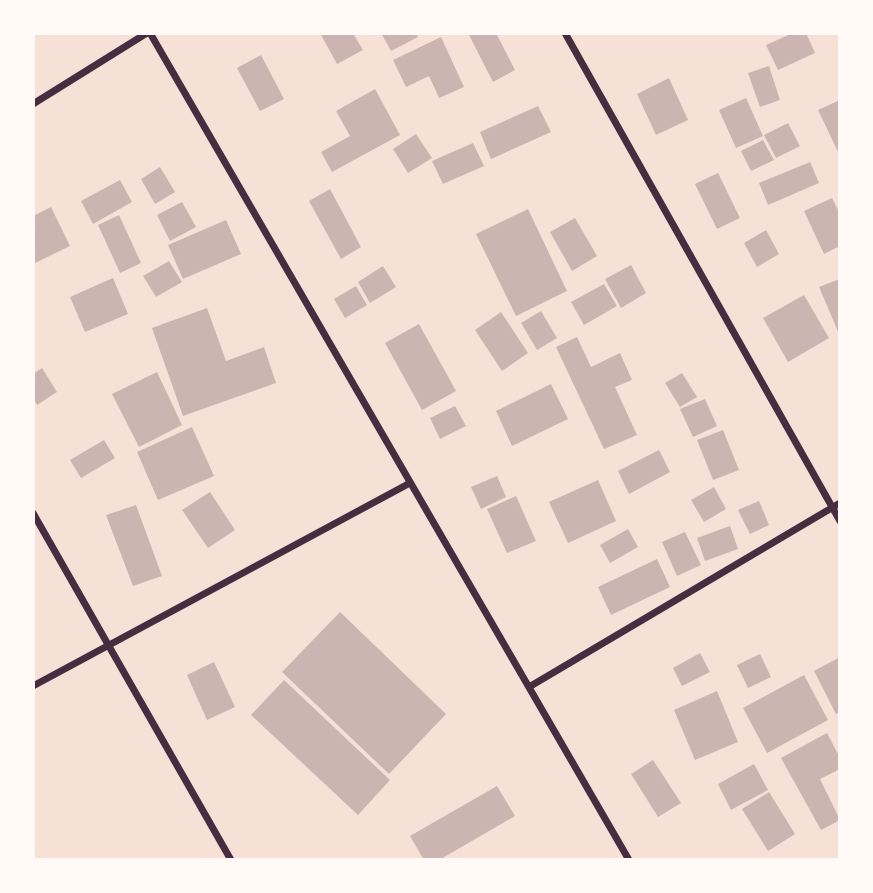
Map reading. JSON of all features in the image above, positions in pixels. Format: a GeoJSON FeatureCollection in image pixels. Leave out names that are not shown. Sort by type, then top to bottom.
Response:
{"type":"FeatureCollection","features":[{"type":"Feature","properties":{"kind":"street"},"geometry":{"type":"LineString","coordinates":[[34,102],[148,33],[629,860]]}},
{"type":"Feature","properties":{"kind":"street"},"geometry":{"type":"LineString","coordinates":[[565,33],[836,506],[840,521]]}},
{"type":"Feature","properties":{"kind":"street"},"geometry":{"type":"LineString","coordinates":[[33,686],[410,483]]}},
{"type":"Feature","properties":{"kind":"street"},"geometry":{"type":"LineString","coordinates":[[529,687],[836,506]]}},
{"type":"Feature","properties":{"kind":"street"},"geometry":{"type":"LineString","coordinates":[[33,513],[231,860]]}},
{"type":"Feature","properties":{"kind":"building"},"geometry":{"type":"Polygon","coordinates":[[[320,33],[353,33],[363,50],[337,64],[320,33]]]}},
{"type":"Feature","properties":{"kind":"building"},"geometry":{"type":"Polygon","coordinates":[[[381,33],[416,33],[418,37],[391,51],[381,33]]]}},
{"type":"Feature","properties":{"kind":"building"},"geometry":{"type":"Polygon","coordinates":[[[468,33],[496,33],[515,70],[493,82],[468,33]]]}},
{"type":"Feature","properties":{"kind":"building"},"geometry":{"type":"Polygon","coordinates":[[[793,33],[806,33],[815,53],[778,70],[766,45],[793,33]]]}},
{"type":"Feature","properties":{"kind":"building"},"geometry":{"type":"Polygon","coordinates":[[[441,37],[464,87],[439,98],[429,76],[406,87],[393,60],[441,37]]]}},
{"type":"Feature","properties":{"kind":"building"},"geometry":{"type":"Polygon","coordinates":[[[261,55],[284,99],[260,111],[237,68],[261,55]]]}},
{"type":"Feature","properties":{"kind":"building"},"geometry":{"type":"Polygon","coordinates":[[[769,66],[780,100],[760,107],[748,73],[769,66]]]}},
{"type":"Feature","properties":{"kind":"building"},"geometry":{"type":"Polygon","coordinates":[[[669,78],[688,120],[656,135],[637,94],[669,78]]]}},
{"type":"Feature","properties":{"kind":"building"},"geometry":{"type":"Polygon","coordinates":[[[375,89],[400,135],[332,172],[321,152],[350,136],[336,111],[375,89]]]}},
{"type":"Feature","properties":{"kind":"building"},"geometry":{"type":"Polygon","coordinates":[[[746,98],[763,136],[736,148],[719,110],[746,98]]]}},
{"type":"Feature","properties":{"kind":"building"},"geometry":{"type":"Polygon","coordinates":[[[840,100],[840,156],[818,110],[840,100]]]}},
{"type":"Feature","properties":{"kind":"building"},"geometry":{"type":"Polygon","coordinates":[[[538,106],[551,132],[491,159],[480,132],[538,106]]]}},
{"type":"Feature","properties":{"kind":"building"},"geometry":{"type":"Polygon","coordinates":[[[788,123],[800,146],[776,158],[764,135],[788,123]]]}},
{"type":"Feature","properties":{"kind":"building"},"geometry":{"type":"Polygon","coordinates":[[[416,134],[432,158],[408,173],[393,149],[416,134]]]}},
{"type":"Feature","properties":{"kind":"building"},"geometry":{"type":"Polygon","coordinates":[[[763,140],[774,160],[751,171],[741,151],[763,140]]]}},
{"type":"Feature","properties":{"kind":"building"},"geometry":{"type":"Polygon","coordinates":[[[473,143],[484,166],[443,184],[432,161],[473,143]]]}},
{"type":"Feature","properties":{"kind":"building"},"geometry":{"type":"Polygon","coordinates":[[[810,162],[819,183],[768,205],[759,183],[810,162]]]}},
{"type":"Feature","properties":{"kind":"building"},"geometry":{"type":"Polygon","coordinates":[[[160,167],[175,192],[155,204],[141,179],[160,167]]]}},
{"type":"Feature","properties":{"kind":"building"},"geometry":{"type":"Polygon","coordinates":[[[718,173],[740,218],[717,229],[695,184],[718,173]]]}},
{"type":"Feature","properties":{"kind":"building"},"geometry":{"type":"Polygon","coordinates":[[[120,180],[132,202],[93,224],[81,201],[120,180]]]}},
{"type":"Feature","properties":{"kind":"building"},"geometry":{"type":"Polygon","coordinates":[[[330,189],[361,247],[341,259],[309,201],[330,189]]]}},
{"type":"Feature","properties":{"kind":"building"},"geometry":{"type":"Polygon","coordinates":[[[832,198],[840,214],[840,246],[824,254],[804,211],[832,198]]]}},
{"type":"Feature","properties":{"kind":"building"},"geometry":{"type":"Polygon","coordinates":[[[182,202],[196,227],[170,241],[157,215],[182,202]]]}},
{"type":"Feature","properties":{"kind":"building"},"geometry":{"type":"Polygon","coordinates":[[[51,207],[70,246],[33,264],[33,216],[51,207]]]}},
{"type":"Feature","properties":{"kind":"building"},"geometry":{"type":"Polygon","coordinates":[[[528,209],[567,291],[516,316],[476,234],[528,209]]]}},
{"type":"Feature","properties":{"kind":"building"},"geometry":{"type":"Polygon","coordinates":[[[119,215],[141,263],[120,273],[98,225],[119,215]]]}},
{"type":"Feature","properties":{"kind":"building"},"geometry":{"type":"Polygon","coordinates":[[[575,218],[597,256],[572,271],[550,232],[575,218]]]}},
{"type":"Feature","properties":{"kind":"building"},"geometry":{"type":"Polygon","coordinates":[[[226,220],[241,254],[183,279],[168,245],[226,220]]]}},
{"type":"Feature","properties":{"kind":"building"},"geometry":{"type":"Polygon","coordinates":[[[766,230],[779,254],[757,267],[744,243],[766,230]]]}},
{"type":"Feature","properties":{"kind":"building"},"geometry":{"type":"Polygon","coordinates":[[[169,261],[182,282],[156,297],[143,276],[169,261]]]}},
{"type":"Feature","properties":{"kind":"building"},"geometry":{"type":"Polygon","coordinates":[[[631,265],[646,293],[621,308],[605,279],[631,265]]]}},
{"type":"Feature","properties":{"kind":"building"},"geometry":{"type":"Polygon","coordinates":[[[383,266],[396,287],[370,303],[358,282],[383,266]]]}},
{"type":"Feature","properties":{"kind":"building"},"geometry":{"type":"Polygon","coordinates":[[[113,278],[128,314],[85,332],[70,297],[113,278]]]}},
{"type":"Feature","properties":{"kind":"building"},"geometry":{"type":"Polygon","coordinates":[[[840,279],[840,336],[819,287],[840,279]]]}},
{"type":"Feature","properties":{"kind":"building"},"geometry":{"type":"Polygon","coordinates":[[[604,284],[617,306],[584,325],[571,302],[604,284]]]}},
{"type":"Feature","properties":{"kind":"building"},"geometry":{"type":"Polygon","coordinates":[[[356,286],[367,305],[345,318],[334,299],[356,286]]]}},
{"type":"Feature","properties":{"kind":"building"},"geometry":{"type":"Polygon","coordinates":[[[804,295],[829,338],[788,362],[763,318],[804,295]]]}},
{"type":"Feature","properties":{"kind":"building"},"geometry":{"type":"Polygon","coordinates":[[[207,308],[226,361],[264,347],[276,383],[183,416],[152,328],[207,308]]]}},
{"type":"Feature","properties":{"kind":"building"},"geometry":{"type":"Polygon","coordinates":[[[541,311],[557,338],[537,350],[521,323],[541,311]]]}},
{"type":"Feature","properties":{"kind":"building"},"geometry":{"type":"Polygon","coordinates":[[[501,312],[528,353],[502,371],[475,330],[501,312]]]}},
{"type":"Feature","properties":{"kind":"building"},"geometry":{"type":"Polygon","coordinates":[[[419,324],[456,391],[422,410],[385,343],[419,324]]]}},
{"type":"Feature","properties":{"kind":"building"},"geometry":{"type":"Polygon","coordinates":[[[577,337],[591,367],[620,353],[632,380],[615,387],[637,435],[604,449],[556,347],[577,337]]]}},
{"type":"Feature","properties":{"kind":"building"},"geometry":{"type":"Polygon","coordinates":[[[42,368],[57,392],[37,405],[33,398],[33,374],[42,368]]]}},
{"type":"Feature","properties":{"kind":"building"},"geometry":{"type":"Polygon","coordinates":[[[157,372],[182,425],[139,447],[112,394],[157,372]]]}},
{"type":"Feature","properties":{"kind":"building"},"geometry":{"type":"Polygon","coordinates":[[[682,373],[697,397],[680,407],[665,383],[682,373]]]}},
{"type":"Feature","properties":{"kind":"building"},"geometry":{"type":"Polygon","coordinates":[[[551,384],[568,419],[512,446],[496,411],[551,384]]]}},
{"type":"Feature","properties":{"kind":"building"},"geometry":{"type":"Polygon","coordinates":[[[705,399],[717,426],[693,437],[680,409],[705,399]]]}},
{"type":"Feature","properties":{"kind":"building"},"geometry":{"type":"Polygon","coordinates":[[[455,406],[466,426],[440,439],[430,418],[455,406]]]}},
{"type":"Feature","properties":{"kind":"building"},"geometry":{"type":"Polygon","coordinates":[[[192,427],[214,476],[158,500],[137,452],[192,427]]]}},
{"type":"Feature","properties":{"kind":"building"},"geometry":{"type":"Polygon","coordinates":[[[723,430],[739,470],[713,480],[697,440],[723,430]]]}},
{"type":"Feature","properties":{"kind":"building"},"geometry":{"type":"Polygon","coordinates":[[[104,440],[115,458],[81,478],[70,460],[104,440]]]}},
{"type":"Feature","properties":{"kind":"building"},"geometry":{"type":"Polygon","coordinates":[[[659,450],[670,472],[629,494],[618,471],[659,450]]]}},
{"type":"Feature","properties":{"kind":"building"},"geometry":{"type":"Polygon","coordinates":[[[497,476],[506,497],[481,509],[471,487],[497,476]]]}},
{"type":"Feature","properties":{"kind":"building"},"geometry":{"type":"Polygon","coordinates":[[[598,480],[616,521],[568,543],[549,502],[598,480]]]}},
{"type":"Feature","properties":{"kind":"building"},"geometry":{"type":"Polygon","coordinates":[[[714,487],[726,509],[704,522],[691,500],[714,487]]]}},
{"type":"Feature","properties":{"kind":"building"},"geometry":{"type":"Polygon","coordinates":[[[210,492],[235,530],[208,548],[182,510],[210,492]]]}},
{"type":"Feature","properties":{"kind":"building"},"geometry":{"type":"Polygon","coordinates":[[[516,496],[536,541],[507,553],[487,509],[516,496]]]}},
{"type":"Feature","properties":{"kind":"building"},"geometry":{"type":"Polygon","coordinates":[[[759,501],[769,525],[750,534],[738,510],[759,501]]]}},
{"type":"Feature","properties":{"kind":"building"},"geometry":{"type":"Polygon","coordinates":[[[136,505],[162,576],[133,586],[106,515],[136,505]]]}},
{"type":"Feature","properties":{"kind":"building"},"geometry":{"type":"Polygon","coordinates":[[[730,526],[738,549],[705,561],[697,538],[730,526]]]}},
{"type":"Feature","properties":{"kind":"building"},"geometry":{"type":"Polygon","coordinates":[[[628,529],[638,547],[610,563],[600,545],[628,529]]]}},
{"type":"Feature","properties":{"kind":"building"},"geometry":{"type":"Polygon","coordinates":[[[685,532],[701,565],[677,576],[662,542],[685,532]]]}},
{"type":"Feature","properties":{"kind":"building"},"geometry":{"type":"Polygon","coordinates":[[[657,559],[670,587],[611,615],[598,587],[657,559]]]}},
{"type":"Feature","properties":{"kind":"building"},"geometry":{"type":"Polygon","coordinates":[[[340,612],[446,714],[389,774],[282,672],[340,612]]]}},
{"type":"Feature","properties":{"kind":"building"},"geometry":{"type":"Polygon","coordinates":[[[700,653],[710,672],[682,686],[673,668],[700,653]]]}},
{"type":"Feature","properties":{"kind":"building"},"geometry":{"type":"Polygon","coordinates":[[[760,654],[771,677],[748,688],[737,665],[760,654]]]}},
{"type":"Feature","properties":{"kind":"building"},"geometry":{"type":"Polygon","coordinates":[[[840,657],[840,712],[836,714],[814,671],[840,657]]]}},
{"type":"Feature","properties":{"kind":"building"},"geometry":{"type":"Polygon","coordinates":[[[214,662],[235,707],[207,720],[187,675],[214,662]]]}},
{"type":"Feature","properties":{"kind":"building"},"geometry":{"type":"Polygon","coordinates":[[[804,675],[828,720],[767,753],[743,708],[804,675]]]}},
{"type":"Feature","properties":{"kind":"building"},"geometry":{"type":"Polygon","coordinates":[[[284,680],[390,780],[358,815],[251,715],[284,680]]]}},
{"type":"Feature","properties":{"kind":"building"},"geometry":{"type":"Polygon","coordinates":[[[717,691],[738,742],[695,760],[674,710],[717,691]]]}},
{"type":"Feature","properties":{"kind":"building"},"geometry":{"type":"Polygon","coordinates":[[[827,733],[840,758],[840,769],[820,779],[840,820],[821,830],[781,758],[827,733]]]}},
{"type":"Feature","properties":{"kind":"building"},"geometry":{"type":"Polygon","coordinates":[[[653,760],[681,803],[658,817],[631,774],[653,760]]]}},
{"type":"Feature","properties":{"kind":"building"},"geometry":{"type":"Polygon","coordinates":[[[754,764],[768,790],[731,810],[718,784],[754,764]]]}},
{"type":"Feature","properties":{"kind":"building"},"geometry":{"type":"Polygon","coordinates":[[[497,786],[515,816],[439,860],[424,860],[410,836],[497,786]]]}},
{"type":"Feature","properties":{"kind":"building"},"geometry":{"type":"Polygon","coordinates":[[[769,792],[795,834],[768,851],[742,809],[769,792]]]}}]}
